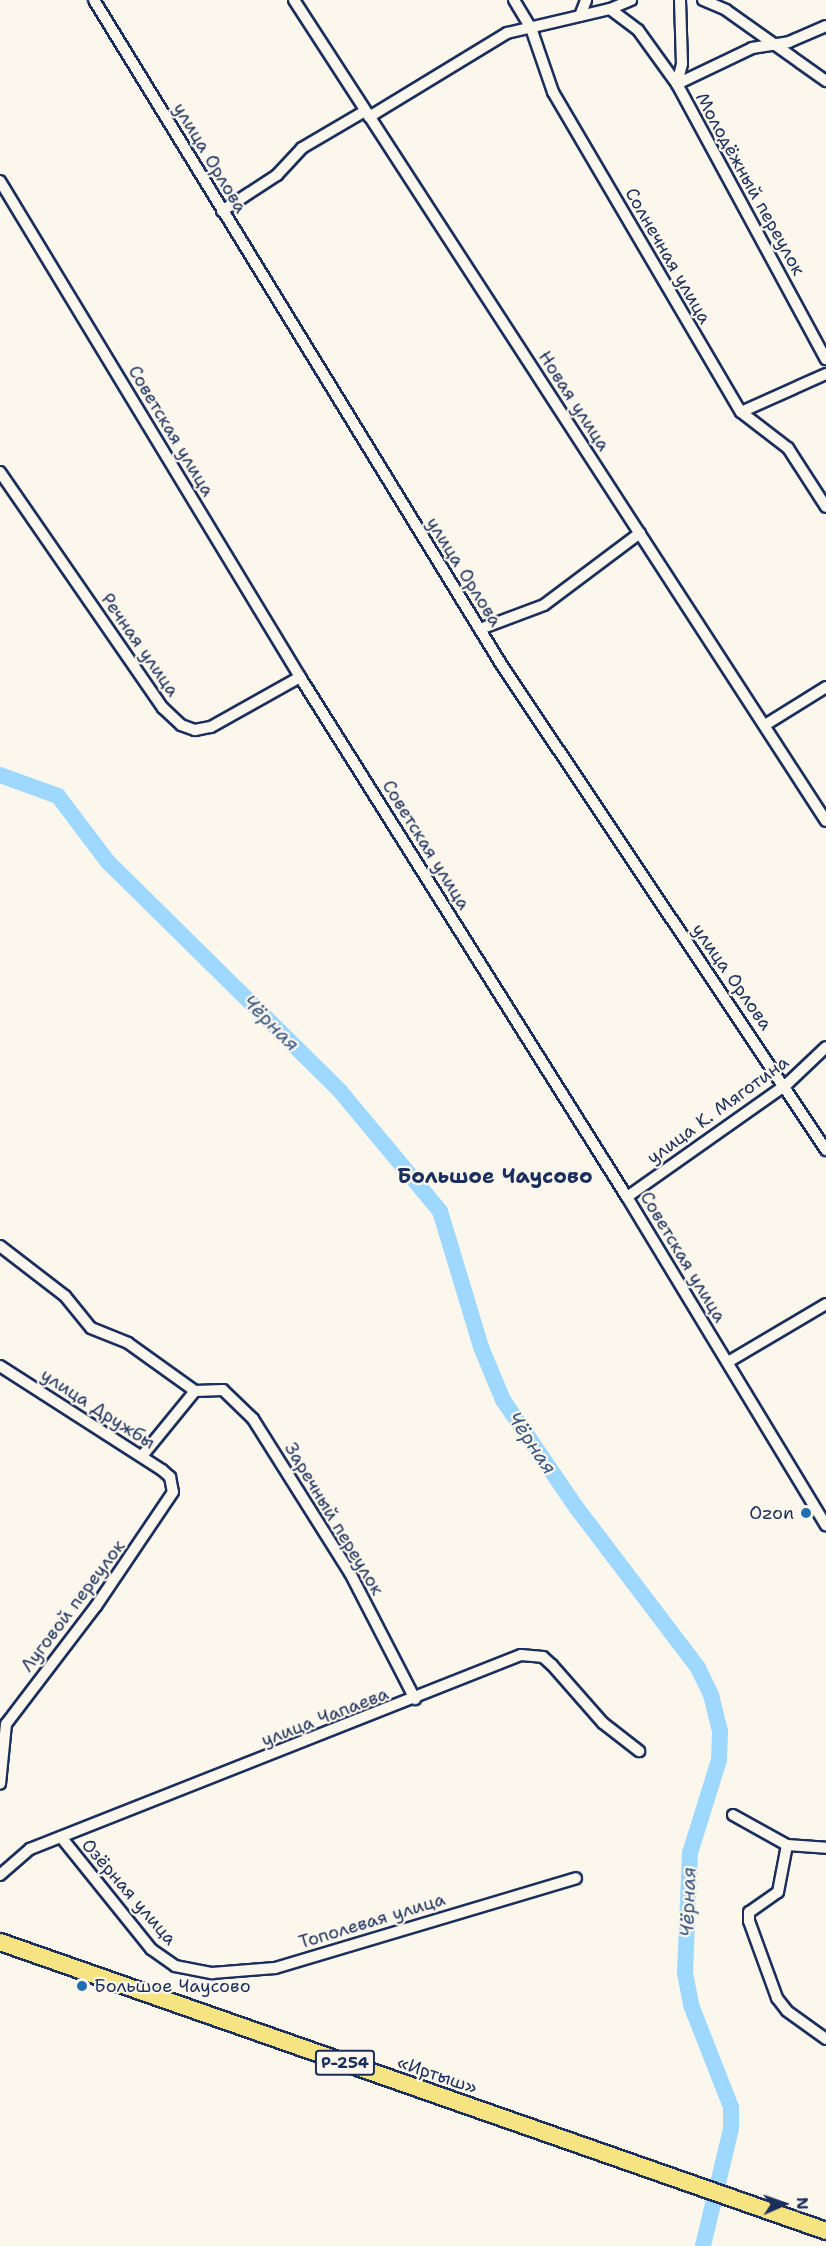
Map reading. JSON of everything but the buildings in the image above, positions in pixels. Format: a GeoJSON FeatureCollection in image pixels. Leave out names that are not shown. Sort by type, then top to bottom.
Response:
{"type":"FeatureCollection","features":[{"type":"Feature","properties":{"kind":"highway","name":"«Иртыш»"},"geometry":{"type":"LineString","coordinates":[[0,1942],[826,2231]]}},
{"type":"Feature","properties":{"kind":"street","name":"улица Орлова"},"geometry":{"type":"LineString","coordinates":[[94,0],[557,751],[786,1085],[826,1149]]}},
{"type":"Feature","properties":{"kind":"street","name":"Новая улица"},"geometry":{"type":"LineString","coordinates":[[294,0],[826,821]]}},
{"type":"Feature","properties":{"kind":"street","name":"Солнечная улица"},"geometry":{"type":"LineString","coordinates":[[514,0],[531,28],[553,92],[741,412],[788,448],[826,507]]}},
{"type":"Feature","properties":{"kind":"street"},"geometry":{"type":"LineString","coordinates":[[580,16],[586,0]]}},
{"type":"Feature","properties":{"kind":"street"},"geometry":{"type":"LineString","coordinates":[[222,211],[277,176],[302,148],[367,114],[488,42],[531,28],[610,9],[631,0]]}},
{"type":"Feature","properties":{"kind":"street"},"geometry":{"type":"LineString","coordinates":[[677,84],[682,64],[680,0]]}},
{"type":"Feature","properties":{"kind":"street"},"geometry":{"type":"LineString","coordinates":[[702,0],[776,44],[826,81]]}},
{"type":"Feature","properties":{"kind":"street","name":"Молодёжный переулок"},"geometry":{"type":"LineString","coordinates":[[610,9],[638,30],[677,84],[826,358]]}},
{"type":"Feature","properties":{"kind":"street"},"geometry":{"type":"LineString","coordinates":[[677,84],[726,58],[776,44],[826,26]]}},
{"type":"Feature","properties":{"kind":"street","name":"Советская улица"},"geometry":{"type":"LineString","coordinates":[[0,181],[300,677],[627,1197],[826,1525]]}},
{"type":"Feature","properties":{"kind":"street"},"geometry":{"type":"LineString","coordinates":[[741,412],[826,374]]}},
{"type":"Feature","properties":{"kind":"street","name":"Речная улица"},"geometry":{"type":"LineString","coordinates":[[0,472],[163,708],[181,725],[195,730],[211,727],[300,677]]}},
{"type":"Feature","properties":{"kind":"street"},"geometry":{"type":"LineString","coordinates":[[480,629],[544,605],[640,533]]}},
{"type":"Feature","properties":{"kind":"street"},"geometry":{"type":"LineString","coordinates":[[765,725],[826,687]]}},
{"type":"Feature","properties":{"kind":"street","name":"улица К. Мяготина"},"geometry":{"type":"LineString","coordinates":[[627,1197],[786,1085],[826,1047]]}},
{"type":"Feature","properties":{"kind":"street"},"geometry":{"type":"LineString","coordinates":[[0,1246],[65,1296],[91,1328],[128,1343],[195,1391],[142,1456]]}},
{"type":"Feature","properties":{"kind":"street"},"geometry":{"type":"LineString","coordinates":[[728,1362],[826,1304]]}},
{"type":"Feature","properties":{"kind":"street","name":"улица Дружбы"},"geometry":{"type":"LineString","coordinates":[[0,1366],[142,1456],[162,1470],[173,1484]]}},
{"type":"Feature","properties":{"kind":"street","name":"Заречный переулок"},"geometry":{"type":"LineString","coordinates":[[195,1391],[223,1390],[253,1419],[350,1573],[415,1699]]}},
{"type":"Feature","properties":{"kind":"street","name":"Луговой переулок"},"geometry":{"type":"LineString","coordinates":[[6,1724],[170,1501],[173,1484]]}},
{"type":"Feature","properties":{"kind":"street","name":"улица Чапаева"},"geometry":{"type":"LineString","coordinates":[[0,1875],[30,1849],[415,1699],[521,1654],[534,1655],[552,1665],[603,1723],[639,1751]]}},
{"type":"Feature","properties":{"kind":"street"},"geometry":{"type":"LineString","coordinates":[[0,1714],[6,1724],[0,1784]]}},
{"type":"Feature","properties":{"kind":"street"},"geometry":{"type":"LineString","coordinates":[[733,1815],[787,1845],[826,1848]]}},
{"type":"Feature","properties":{"kind":"street","name":"Озёрная улица"},"geometry":{"type":"LineString","coordinates":[[61,1837],[140,1936],[175,1966]]}},
{"type":"Feature","properties":{"kind":"street"},"geometry":{"type":"LineString","coordinates":[[787,1845],[778,1892],[749,1912],[749,1921],[777,1998],[787,2011],[826,2039]]}},
{"type":"Feature","properties":{"kind":"street","name":"Тополевая улица"},"geometry":{"type":"LineString","coordinates":[[175,1966],[212,1973],[275,1968],[576,1878]]}},
{"type":"Feature","properties":{"kind":"waterway","name":"Чёрная"},"geometry":{"type":"LineString","coordinates":[[0,775],[58,796],[108,862],[340,1091],[440,1211],[481,1347],[503,1400],[576,1507],[698,1668],[711,1695],[720,1732],[719,1760],[690,1853],[685,1973],[691,2005],[731,2107],[731,2129],[703,2246]]}},
{"type":"Feature","properties":{"kind":"place","name":"Ozon"},"geometry":{"type":"Point","coordinates":[806,1513]}},
{"type":"Feature","properties":{"kind":"place","name":"Большое Чаусово"},"geometry":{"type":"Point","coordinates":[82,1986]}},
{"type":"Feature","properties":{"kind":"district","name":"Большое Чаусово"},"geometry":{"type":"Point","coordinates":[495,1176]}}]}
